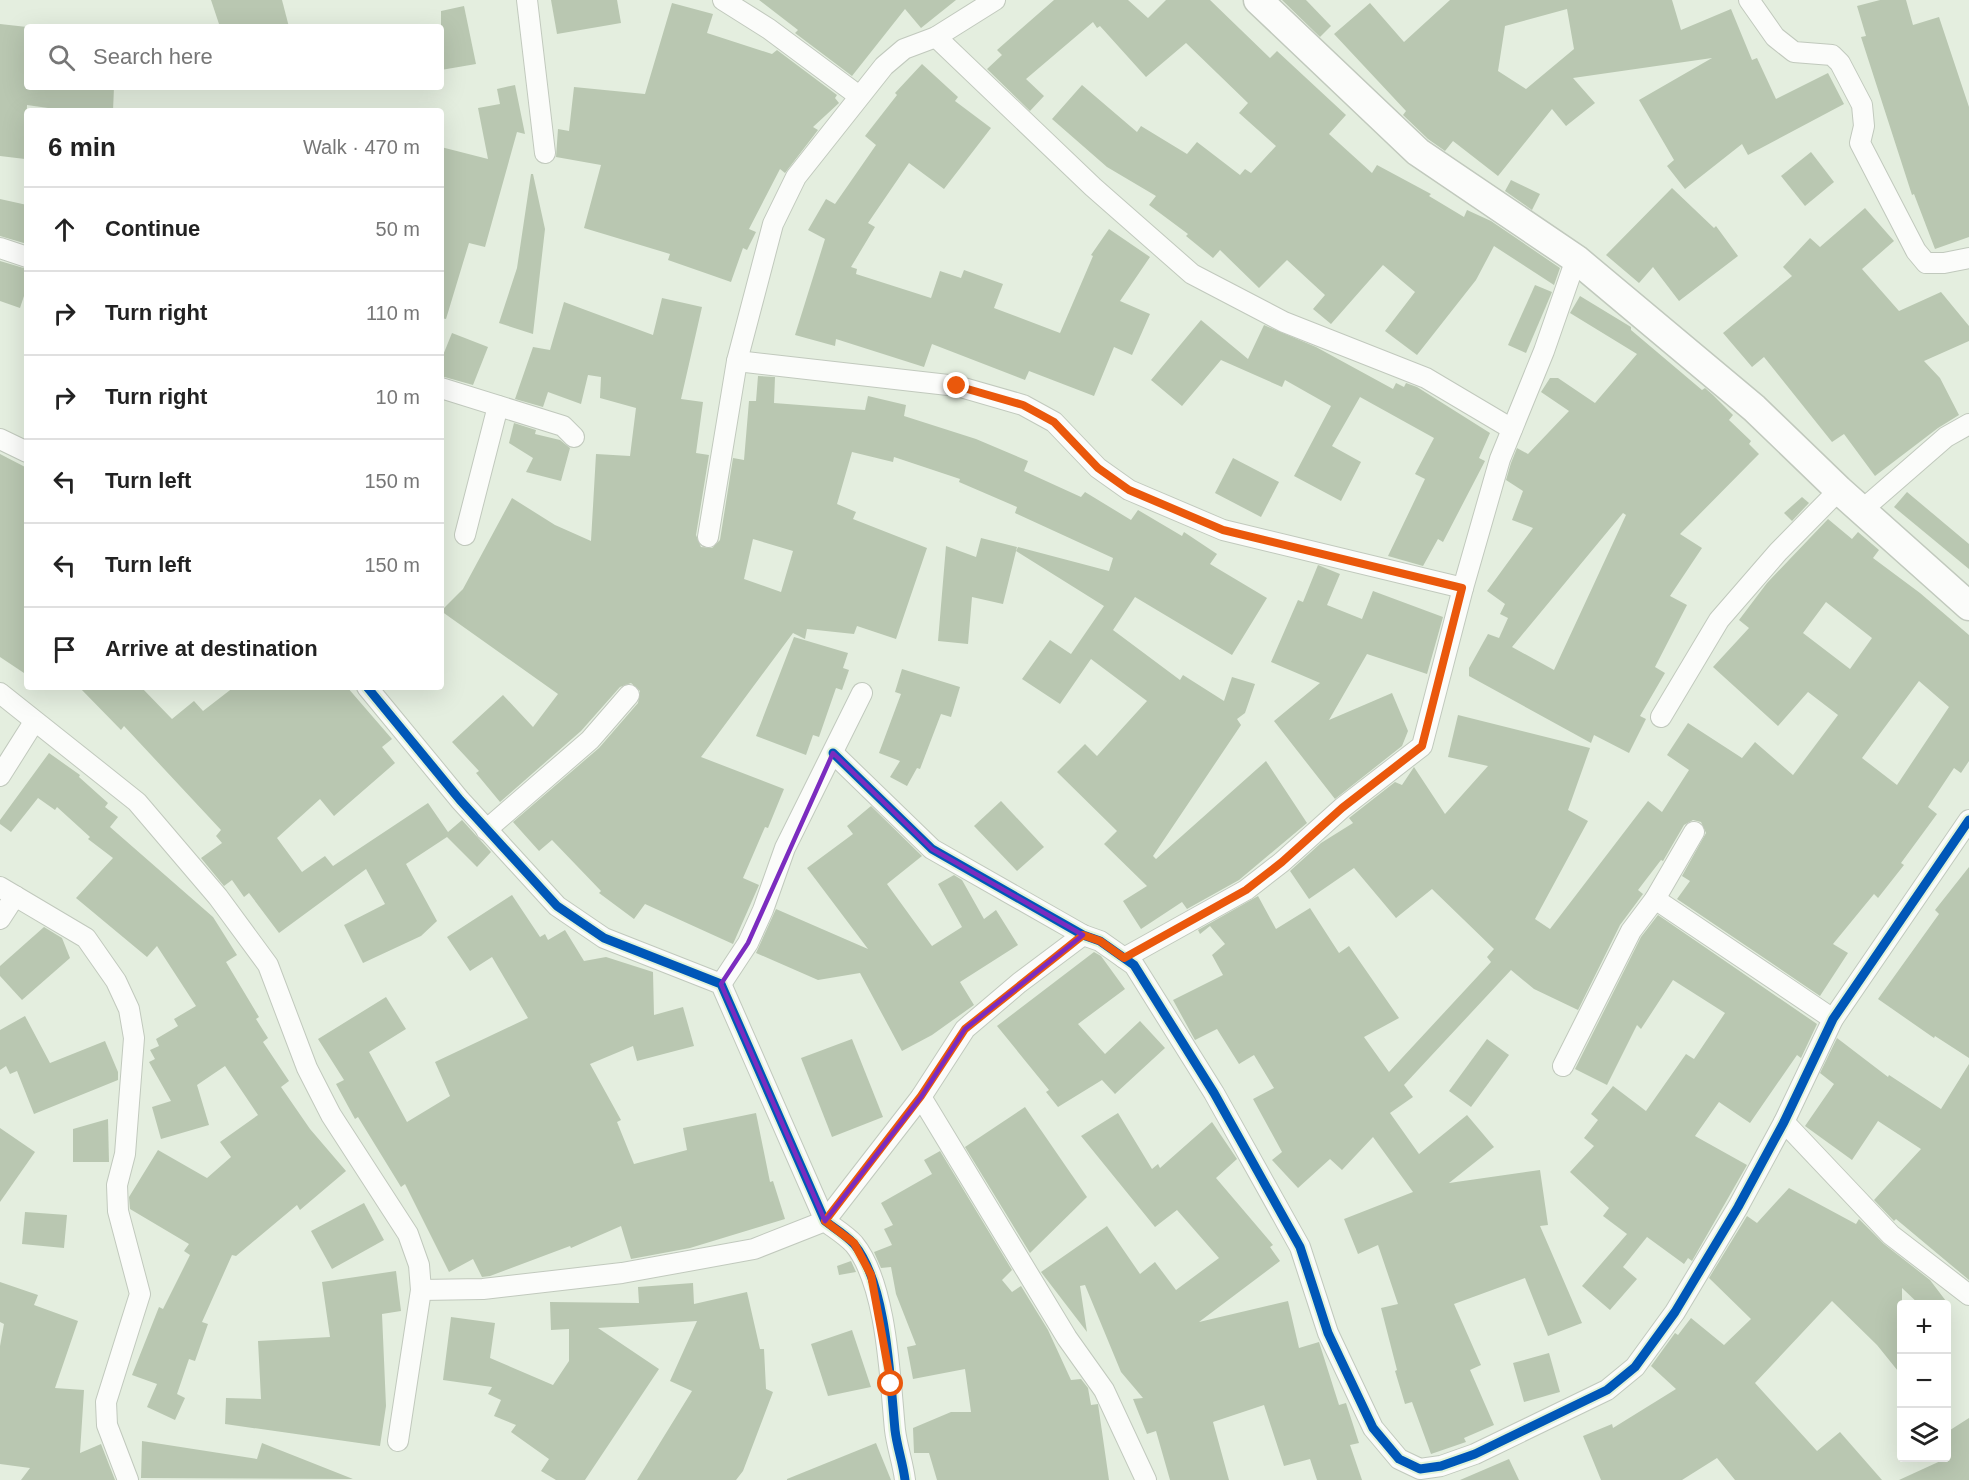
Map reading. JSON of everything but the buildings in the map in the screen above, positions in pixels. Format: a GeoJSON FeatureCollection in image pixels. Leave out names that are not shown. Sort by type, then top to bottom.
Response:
{"type":"FeatureCollection","features":[{"type":"Feature","properties":{"kind":"street"},"geometry":{"type":"LineString","coordinates":[[527,0],[544,153]]}},
{"type":"Feature","properties":{"kind":"street"},"geometry":{"type":"LineString","coordinates":[[723,0],[769,29],[859,96]]}},
{"type":"Feature","properties":{"kind":"street"},"geometry":{"type":"LineString","coordinates":[[708,537],[737,361],[773,224],[796,177],[884,66],[904,49],[936,37],[995,0]]}},
{"type":"Feature","properties":{"kind":"street"},"geometry":{"type":"LineString","coordinates":[[1258,0],[1418,152],[1576,259],[1754,408],[1839,490],[1969,606]]}},
{"type":"Feature","properties":{"kind":"street"},"geometry":{"type":"LineString","coordinates":[[1749,0],[1775,37],[1794,52],[1832,55],[1840,63],[1862,105],[1864,126],[1860,143],[1916,250],[1926,263],[1944,263],[1969,258]]}},
{"type":"Feature","properties":{"kind":"street"},"geometry":{"type":"LineString","coordinates":[[936,37],[1093,187],[1192,274],[1284,322],[1426,378],[1512,429]]}},
{"type":"Feature","properties":{"kind":"street"},"geometry":{"type":"LineString","coordinates":[[0,248],[24,256]]}},
{"type":"Feature","properties":{"kind":"street"},"geometry":{"type":"LineString","coordinates":[[1124,958],[1246,890],[1282,862],[1342,808],[1422,746],[1462,588],[1500,459],[1544,351],[1576,259]]}},
{"type":"Feature","properties":{"kind":"street"},"geometry":{"type":"LineString","coordinates":[[737,361],[957,386],[1023,405],[1054,422],[1098,468],[1129,490],[1223,530],[1462,588]]}},
{"type":"Feature","properties":{"kind":"street"},"geometry":{"type":"LineString","coordinates":[[444,389],[563,426],[574,437]]}},
{"type":"Feature","properties":{"kind":"street"},"geometry":{"type":"LineString","coordinates":[[465,535],[498,406]]}},
{"type":"Feature","properties":{"kind":"street"},"geometry":{"type":"LineString","coordinates":[[1862,510],[1946,437],[1969,424]]}},
{"type":"Feature","properties":{"kind":"street"},"geometry":{"type":"LineString","coordinates":[[0,439],[24,451]]}},
{"type":"Feature","properties":{"kind":"street"},"geometry":{"type":"LineString","coordinates":[[1661,717],[1719,620],[1778,552],[1839,490]]}},
{"type":"Feature","properties":{"kind":"street"},"geometry":{"type":"LineString","coordinates":[[369,690],[486,830],[557,906],[604,938],[721,984],[825,1221],[854,1243],[871,1275],[880,1311],[891,1384],[895,1434],[905,1480]]}},
{"type":"Feature","properties":{"kind":"street"},"geometry":{"type":"LineString","coordinates":[[0,693],[137,802],[218,897],[268,965],[307,1068],[332,1115],[408,1234],[419,1264],[421,1290],[398,1441]]}},
{"type":"Feature","properties":{"kind":"street"},"geometry":{"type":"LineString","coordinates":[[721,984],[748,943],[763,910],[785,848],[862,693]]}},
{"type":"Feature","properties":{"kind":"street"},"geometry":{"type":"LineString","coordinates":[[486,830],[590,740],[629,695]]}},
{"type":"Feature","properties":{"kind":"street"},"geometry":{"type":"LineString","coordinates":[[0,776],[34,722]]}},
{"type":"Feature","properties":{"kind":"street"},"geometry":{"type":"LineString","coordinates":[[833,753],[932,849],[1083,935],[1100,941],[1134,965],[1214,1093],[1300,1247],[1328,1333],[1373,1428],[1399,1460],[1420,1469],[1441,1466],[1485,1449],[1607,1390],[1635,1367],[1686,1293],[1738,1208],[1784,1122],[1833,1019],[1969,820]]}},
{"type":"Feature","properties":{"kind":"street"},"geometry":{"type":"LineString","coordinates":[[1563,1066],[1631,931],[1655,899],[1694,832]]}},
{"type":"Feature","properties":{"kind":"street"},"geometry":{"type":"LineString","coordinates":[[0,919],[7,891],[86,938],[116,981],[129,1009],[134,1038],[125,1154],[117,1185],[118,1211],[141,1294],[106,1402],[107,1425],[128,1480]]}},
{"type":"Feature","properties":{"kind":"street"},"geometry":{"type":"LineString","coordinates":[[1655,899],[1833,1019]]}},
{"type":"Feature","properties":{"kind":"street"},"geometry":{"type":"LineString","coordinates":[[421,1290],[483,1289],[622,1273],[754,1249],[825,1221],[921,1096],[965,1029],[1083,935]]}},
{"type":"Feature","properties":{"kind":"street"},"geometry":{"type":"LineString","coordinates":[[921,1096],[1066,1338],[1104,1390],[1146,1480]]}},
{"type":"Feature","properties":{"kind":"street"},"geometry":{"type":"LineString","coordinates":[[1784,1122],[1891,1235],[1969,1295]]}},
{"type":"Feature","properties":{"kind":"highlighted area"},"geometry":{"type":"Polygon","coordinates":[[[833,753],[932,849],[1083,935],[965,1029],[921,1097],[825,1221],[721,984],[748,943],[833,753]]]}},
{"type":"Feature","properties":{"kind":"cycle path"},"geometry":{"type":"LineString","coordinates":[[369,690],[460,800],[557,906],[604,938],[721,984],[825,1221],[854,1244],[865,1261],[874,1283],[885,1333],[895,1430],[905,1480]]}},
{"type":"Feature","properties":{"kind":"cycle path"},"geometry":{"type":"LineString","coordinates":[[833,753],[932,849],[1083,935],[1100,941],[1134,965],[1214,1093],[1300,1247],[1328,1333],[1373,1428],[1399,1459],[1420,1469],[1441,1466],[1475,1454],[1607,1390],[1635,1367],[1675,1312],[1738,1207],[1784,1122],[1833,1019],[1969,820]]}},
{"type":"Feature","properties":{"kind":"route"},"geometry":{"type":"LineString","coordinates":[[891,1384],[880,1311],[871,1275],[854,1243],[825,1221],[921,1096],[965,1029],[1019,983],[1083,935],[1100,941],[1124,958],[1246,890],[1282,862],[1342,808],[1422,746],[1462,588],[1223,530],[1129,490],[1098,468],[1054,422],[1023,405],[957,386]]}}]}
